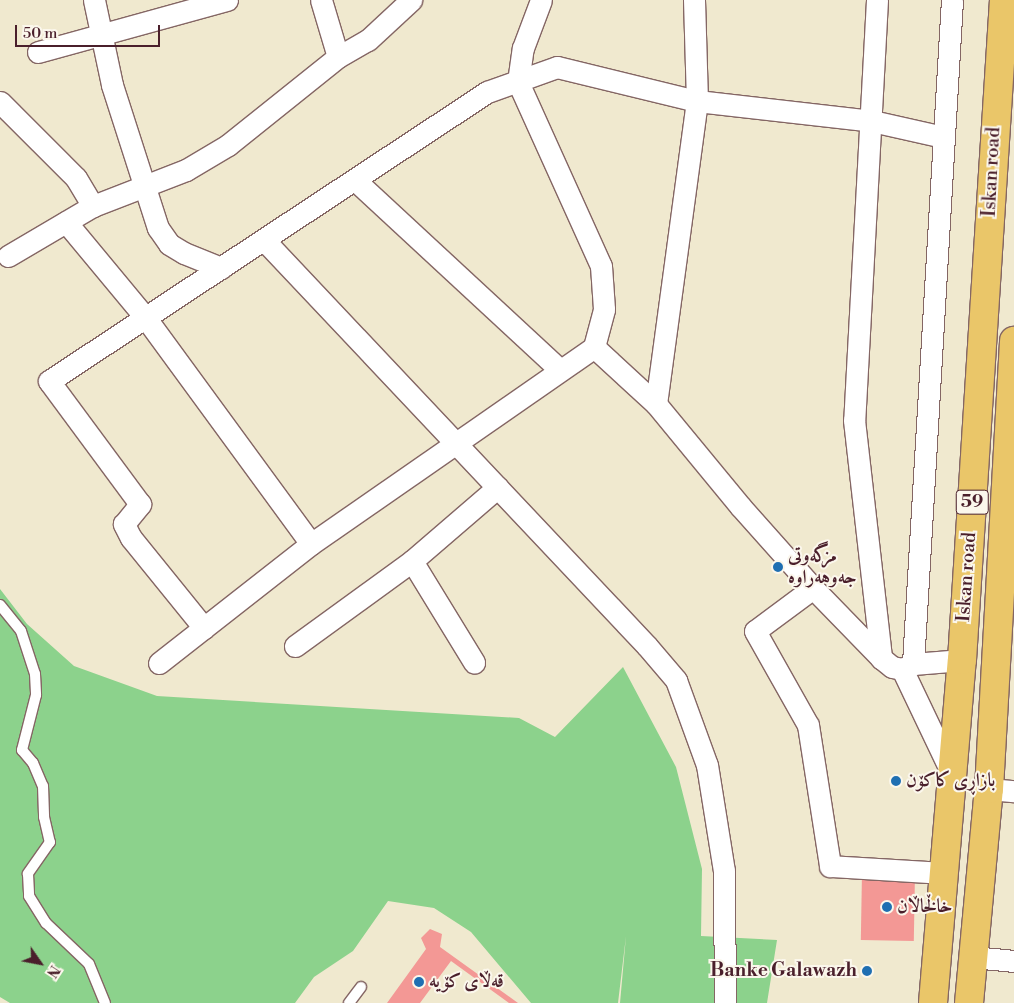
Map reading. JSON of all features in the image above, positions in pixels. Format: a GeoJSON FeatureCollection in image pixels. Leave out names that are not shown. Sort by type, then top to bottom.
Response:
{"type":"FeatureCollection","features":[{"type":"Feature","properties":{"kind":"main road","name":"Iskan road"},"geometry":{"type":"LineString","coordinates":[[933,1003],[946,873],[1007,52],[1004,0]]}},
{"type":"Feature","properties":{"kind":"main road","name":"Iskan road"},"geometry":{"type":"LineString","coordinates":[[969,1003],[972,957],[1002,790],[1014,341]]}},
{"type":"Feature","properties":{"kind":"street"},"geometry":{"type":"LineString","coordinates":[[94,0],[112,84],[158,228],[170,244],[221,268]]}},
{"type":"Feature","properties":{"kind":"street"},"geometry":{"type":"LineString","coordinates":[[38,52],[227,0]]}},
{"type":"Feature","properties":{"kind":"street"},"geometry":{"type":"LineString","coordinates":[[321,0],[338,57]]}},
{"type":"Feature","properties":{"kind":"street"},"geometry":{"type":"LineString","coordinates":[[8,256],[93,206],[186,170],[228,145],[338,57],[368,40],[411,0]]}},
{"type":"Feature","properties":{"kind":"street"},"geometry":{"type":"LineString","coordinates":[[159,663],[311,544],[559,369],[594,347],[604,309],[601,266],[518,82],[523,48],[541,0]]}},
{"type":"Feature","properties":{"kind":"street"},"geometry":{"type":"LineString","coordinates":[[656,404],[697,101],[694,0]]}},
{"type":"Feature","properties":{"kind":"street"},"geometry":{"type":"LineString","coordinates":[[877,0],[872,121],[854,420],[881,658]]}},
{"type":"Feature","properties":{"kind":"street"},"geometry":{"type":"LineString","coordinates":[[952,0],[907,667],[953,776]]}},
{"type":"Feature","properties":{"kind":"street"},"geometry":{"type":"LineString","coordinates":[[204,628],[131,538],[124,524],[140,504],[49,381],[145,317],[356,181],[486,92],[557,67],[697,101],[872,121],[943,137]]}},
{"type":"Feature","properties":{"kind":"street"},"geometry":{"type":"LineString","coordinates":[[0,102],[76,178],[93,206]]}},
{"type":"Feature","properties":{"kind":"street"},"geometry":{"type":"LineString","coordinates":[[356,181],[559,369]]}},
{"type":"Feature","properties":{"kind":"street"},"geometry":{"type":"LineString","coordinates":[[66,222],[145,317],[311,544]]}},
{"type":"Feature","properties":{"kind":"street"},"geometry":{"type":"LineString","coordinates":[[264,240],[498,487],[676,680],[707,765],[724,871],[725,1003]]}},
{"type":"Feature","properties":{"kind":"street"},"geometry":{"type":"LineString","coordinates":[[594,347],[656,404],[740,506],[813,588],[881,658],[892,667],[962,660]]}},
{"type":"Feature","properties":{"kind":"street"},"geometry":{"type":"LineString","coordinates":[[294,646],[412,561],[498,487]]}},
{"type":"Feature","properties":{"kind":"street"},"geometry":{"type":"LineString","coordinates":[[412,561],[474,662]]}},
{"type":"Feature","properties":{"kind":"street"},"geometry":{"type":"LineString","coordinates":[[813,588],[755,631],[808,725],[830,866],[946,873]]}},
{"type":"Feature","properties":{"kind":"street"},"geometry":{"type":"LineString","coordinates":[[972,957],[1014,961]]}},
{"type":"Feature","properties":{"kind":"lane"},"geometry":{"type":"LineString","coordinates":[[0,605],[21,631],[35,674],[36,695],[22,750],[33,763],[43,786],[44,817],[50,842],[28,874],[29,896],[46,923],[89,964],[105,1003]]}},
{"type":"Feature","properties":{"kind":"lane"},"geometry":{"type":"LineString","coordinates":[[349,1003],[361,987]]}},
{"type":"Feature","properties":{"kind":"green space"},"geometry":{"type":"Polygon","coordinates":[[[0,589],[27,624],[74,666],[157,696],[519,718],[555,737],[623,667],[676,767],[702,869],[701,936],[777,940],[767,1003],[620,1003],[626,936],[618,1003],[531,1003],[471,932],[434,908],[388,901],[353,951],[314,977],[295,1003],[10,1003],[0,997],[0,589]]]}},
{"type":"Feature","properties":{"kind":"building","name":"خاڵخاڵان"},"geometry":{"type":"Polygon","coordinates":[[[862,872],[915,873],[914,941],[861,940],[862,872]]]}},
{"type":"Feature","properties":{"kind":"building","name":"قەڵای کۆیە"},"geometry":{"type":"Polygon","coordinates":[[[430,929],[442,934],[440,947],[518,1003],[509,1003],[451,961],[420,1003],[387,1003],[426,949],[421,938],[430,929]]]}},
{"type":"Feature","properties":{"kind":"place","name":"مزگه‌وتی جه‌وهه‌راوه"},"geometry":{"type":"Point","coordinates":[778,567]}},
{"type":"Feature","properties":{"kind":"place","name":"بازاڕی کاکۆن"},"geometry":{"type":"Point","coordinates":[896,781]}},
{"type":"Feature","properties":{"kind":"place","name":"خاڵخاڵان"},"geometry":{"type":"Point","coordinates":[887,907]}},
{"type":"Feature","properties":{"kind":"place","name":"Banke Galawazh"},"geometry":{"type":"Point","coordinates":[867,971]}},
{"type":"Feature","properties":{"kind":"place","name":"قەڵای کۆیە"},"geometry":{"type":"Point","coordinates":[419,982]}}]}
